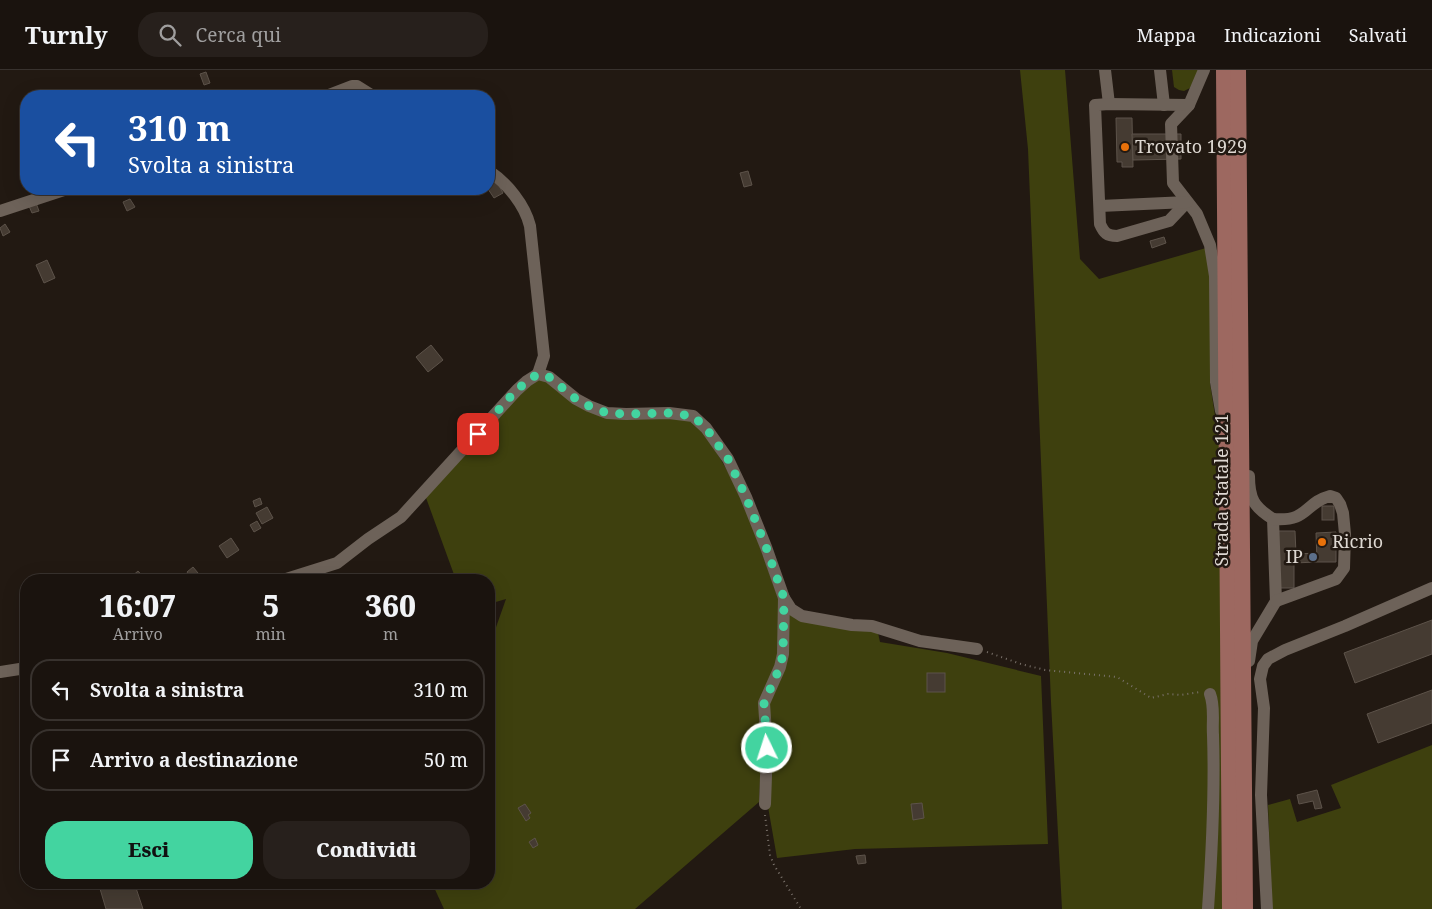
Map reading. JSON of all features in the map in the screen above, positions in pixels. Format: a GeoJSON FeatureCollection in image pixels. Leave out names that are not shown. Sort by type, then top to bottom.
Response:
{"type":"FeatureCollection","features":[{"type":"Feature","properties":{"kind":"main road","name":"Strada Statale 121"},"geometry":{"type":"LineString","coordinates":[[1224,70],[1230,909]]}},
{"type":"Feature","properties":{"kind":"main road","name":"Strada Statale 121"},"geometry":{"type":"LineString","coordinates":[[1238,70],[1245,909]]}},
{"type":"Feature","properties":{"kind":"lane"},"geometry":{"type":"LineString","coordinates":[[1106,70],[1109,104]]}},
{"type":"Feature","properties":{"kind":"lane"},"geometry":{"type":"LineString","coordinates":[[1160,70],[1164,105]]}},
{"type":"Feature","properties":{"kind":"lane"},"geometry":{"type":"LineString","coordinates":[[1204,70],[1189,105],[1171,124],[1173,183],[1197,214],[1210,245],[1215,276],[1216,382],[1227,447]]}},
{"type":"Feature","properties":{"kind":"lane"},"geometry":{"type":"LineString","coordinates":[[342,90],[352,86],[357,86],[363,90]]}},
{"type":"Feature","properties":{"kind":"lane"},"geometry":{"type":"LineString","coordinates":[[1187,202],[1169,221],[1117,236],[1110,236],[1103,232],[1100,224],[1095,105],[1189,105]]}},
{"type":"Feature","properties":{"kind":"lane"},"geometry":{"type":"LineString","coordinates":[[302,574],[337,563],[401,517],[517,390],[527,380],[538,374],[544,356],[530,226],[521,205],[501,180],[495,176]]}},
{"type":"Feature","properties":{"kind":"lane"},"geometry":{"type":"LineString","coordinates":[[0,211],[49,195]]}},
{"type":"Feature","properties":{"kind":"lane"},"geometry":{"type":"LineString","coordinates":[[1100,206],[1187,202]]}},
{"type":"Feature","properties":{"kind":"lane"},"geometry":{"type":"LineString","coordinates":[[1240,320],[1247,367],[1249,490],[1257,509],[1273,519],[1293,519],[1302,515],[1316,502],[1330,496],[1336,498],[1340,504],[1345,534],[1344,568],[1336,579],[1276,600]]}},
{"type":"Feature","properties":{"kind":"lane"},"geometry":{"type":"LineString","coordinates":[[538,374],[549,377],[576,399],[607,413],[669,413],[693,416],[706,428],[728,459],[746,497],[784,598],[791,609],[802,616],[852,625],[872,626],[920,641],[976,649]]}},
{"type":"Feature","properties":{"kind":"lane"},"geometry":{"type":"LineString","coordinates":[[1245,808],[1250,771],[1250,652],[1252,641],[1276,600],[1273,519]]}},
{"type":"Feature","properties":{"kind":"lane"},"geometry":{"type":"LineString","coordinates":[[1267,909],[1261,795],[1264,708],[1260,679],[1263,666],[1268,659],[1285,650],[1432,588]]}},
{"type":"Feature","properties":{"kind":"lane"},"geometry":{"type":"LineString","coordinates":[[764,804],[767,748],[764,703],[780,667],[783,654],[784,598]]}},
{"type":"Feature","properties":{"kind":"lane"},"geometry":{"type":"LineString","coordinates":[[0,672],[20,669]]}},
{"type":"Feature","properties":{"kind":"lane"},"geometry":{"type":"LineString","coordinates":[[1208,909],[1212,857],[1214,750],[1214,704],[1210,694]]}},
{"type":"Feature","properties":{"kind":"path"},"geometry":{"type":"LineString","coordinates":[[976,649],[1045,670],[1117,677],[1151,698],[1168,694],[1180,695],[1198,692],[1210,694]]}},
{"type":"Feature","properties":{"kind":"path"},"geometry":{"type":"LineString","coordinates":[[764,804],[766,835],[770,854],[774,865],[801,908]]}},
{"type":"Feature","properties":{"kind":"shaded area"},"geometry":{"type":"Polygon","coordinates":[[[1020,70],[1065,70],[1080,259],[1099,279],[1206,248],[1210,262],[1210,383],[1220,448],[1222,909],[1062,909],[1051,702],[1028,149],[1020,70]]]}},
{"type":"Feature","properties":{"kind":"shaded area"},"geometry":{"type":"Polygon","coordinates":[[[1172,70],[1200,70],[1190,88],[1184,91],[1174,87],[1172,70]]]}},
{"type":"Feature","properties":{"kind":"shaded area"},"geometry":{"type":"Polygon","coordinates":[[[539,379],[549,382],[583,408],[690,419],[703,429],[742,496],[779,601],[779,658],[762,736],[759,802],[635,909],[444,909],[435,889],[495,889],[495,630],[506,599],[495,602],[495,574],[454,574],[425,495],[517,395],[539,379]]]}},
{"type":"Feature","properties":{"kind":"shaded area"},"geometry":{"type":"Polygon","coordinates":[[[787,608],[878,633],[880,642],[947,653],[1041,676],[1048,844],[855,849],[777,858],[767,801],[769,707],[787,608]]]}},
{"type":"Feature","properties":{"kind":"shaded area"},"geometry":{"type":"Polygon","coordinates":[[[1432,745],[1432,909],[1272,909],[1268,805],[1290,799],[1297,822],[1341,808],[1331,785],[1432,745]]]}},
{"type":"Feature","properties":{"kind":"building"},"geometry":{"type":"Polygon","coordinates":[[[206,72],[210,83],[204,85],[200,74],[206,72]]]}},
{"type":"Feature","properties":{"kind":"building","name":"Trovato 1929"},"geometry":{"type":"Polygon","coordinates":[[[1116,118],[1132,118],[1133,167],[1122,167],[1122,162],[1117,162],[1116,118]]]}},
{"type":"Feature","properties":{"kind":"building"},"geometry":{"type":"Polygon","coordinates":[[[1132,134],[1181,134],[1181,159],[1133,160],[1132,134]]]}},
{"type":"Feature","properties":{"kind":"building"},"geometry":{"type":"Polygon","coordinates":[[[748,171],[752,185],[744,187],[740,173],[748,171]]]}},
{"type":"Feature","properties":{"kind":"building"},"geometry":{"type":"Polygon","coordinates":[[[495,178],[503,193],[494,198],[492,195],[495,195],[495,178]]]}},
{"type":"Feature","properties":{"kind":"building"},"geometry":{"type":"Polygon","coordinates":[[[130,199],[135,207],[127,211],[123,202],[130,199]]]}},
{"type":"Feature","properties":{"kind":"building"},"geometry":{"type":"Polygon","coordinates":[[[36,203],[39,211],[32,213],[29,206],[36,203]]]}},
{"type":"Feature","properties":{"kind":"building"},"geometry":{"type":"Polygon","coordinates":[[[5,224],[10,232],[3,236],[0,228],[5,224]]]}},
{"type":"Feature","properties":{"kind":"building"},"geometry":{"type":"Polygon","coordinates":[[[1164,237],[1166,243],[1152,248],[1150,241],[1164,237]]]}},
{"type":"Feature","properties":{"kind":"building"},"geometry":{"type":"Polygon","coordinates":[[[47,260],[55,278],[44,283],[36,265],[47,260]]]}},
{"type":"Feature","properties":{"kind":"building"},"geometry":{"type":"Polygon","coordinates":[[[431,345],[443,360],[428,372],[416,357],[431,345]]]}},
{"type":"Feature","properties":{"kind":"building"},"geometry":{"type":"Polygon","coordinates":[[[260,498],[262,504],[255,507],[253,501],[260,498]]]}},
{"type":"Feature","properties":{"kind":"building"},"geometry":{"type":"Polygon","coordinates":[[[1322,506],[1334,506],[1334,520],[1322,520],[1322,506]]]}},
{"type":"Feature","properties":{"kind":"building"},"geometry":{"type":"Polygon","coordinates":[[[267,507],[273,518],[262,524],[256,513],[267,507]]]}},
{"type":"Feature","properties":{"kind":"building"},"geometry":{"type":"Polygon","coordinates":[[[257,521],[261,528],[254,532],[250,525],[257,521]]]}},
{"type":"Feature","properties":{"kind":"building"},"geometry":{"type":"Polygon","coordinates":[[[1269,531],[1295,531],[1296,554],[1317,553],[1317,562],[1294,563],[1294,588],[1271,588],[1269,531]]]}},
{"type":"Feature","properties":{"kind":"building"},"geometry":{"type":"Polygon","coordinates":[[[1336,532],[1336,562],[1317,562],[1316,533],[1336,532]]]}},
{"type":"Feature","properties":{"kind":"building"},"geometry":{"type":"Polygon","coordinates":[[[231,538],[239,550],[227,558],[219,546],[231,538]]]}},
{"type":"Feature","properties":{"kind":"building"},"geometry":{"type":"Polygon","coordinates":[[[193,567],[198,573],[188,574],[187,572],[193,567]]]}},
{"type":"Feature","properties":{"kind":"building"},"geometry":{"type":"Polygon","coordinates":[[[1432,620],[1432,654],[1355,683],[1344,653],[1432,620]]]}},
{"type":"Feature","properties":{"kind":"building"},"geometry":{"type":"Polygon","coordinates":[[[927,673],[945,673],[945,692],[927,692],[927,673]]]}},
{"type":"Feature","properties":{"kind":"building"},"geometry":{"type":"Polygon","coordinates":[[[1432,690],[1432,723],[1378,743],[1367,714],[1432,690]]]}},
{"type":"Feature","properties":{"kind":"building"},"geometry":{"type":"Polygon","coordinates":[[[1317,790],[1322,808],[1315,809],[1313,801],[1299,804],[1297,795],[1317,790]]]}},
{"type":"Feature","properties":{"kind":"building"},"geometry":{"type":"Polygon","coordinates":[[[922,803],[924,818],[913,820],[911,804],[922,803]]]}},
{"type":"Feature","properties":{"kind":"building"},"geometry":{"type":"Polygon","coordinates":[[[525,804],[531,813],[528,815],[530,818],[526,821],[518,808],[525,804]]]}},
{"type":"Feature","properties":{"kind":"building"},"geometry":{"type":"Polygon","coordinates":[[[535,838],[538,845],[533,848],[529,842],[535,838]]]}},
{"type":"Feature","properties":{"kind":"building"},"geometry":{"type":"Polygon","coordinates":[[[865,855],[866,863],[858,864],[856,856],[865,855]]]}},
{"type":"Feature","properties":{"kind":"building"},"geometry":{"type":"Polygon","coordinates":[[[100,889],[136,889],[143,909],[106,909],[100,889]]]}},
{"type":"Feature","properties":{"kind":"place","name":"Trovato 1929"},"geometry":{"type":"Point","coordinates":[1125,147]}},
{"type":"Feature","properties":{"kind":"place","name":"Ricrio"},"geometry":{"type":"Point","coordinates":[1322,542]}},
{"type":"Feature","properties":{"kind":"place","name":"IP"},"geometry":{"type":"Point","coordinates":[1313,557]}},
{"type":"Feature","properties":{"kind":"route"},"geometry":{"type":"LineString","coordinates":[[478,434],[527,380],[538,374],[549,377],[576,399],[607,413],[669,413],[693,416],[706,428],[728,459],[746,497],[784,598],[783,654],[780,667],[764,703],[767,748]]}}]}
